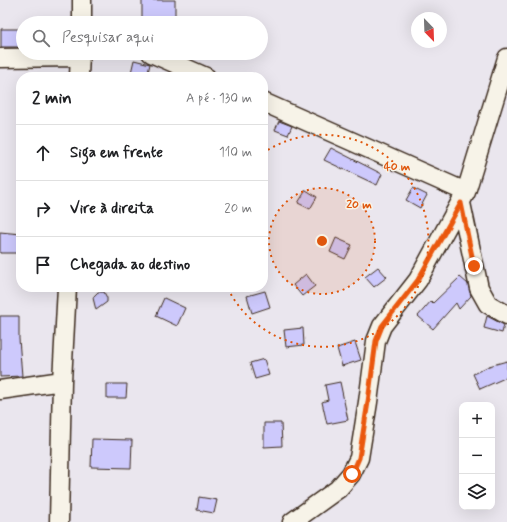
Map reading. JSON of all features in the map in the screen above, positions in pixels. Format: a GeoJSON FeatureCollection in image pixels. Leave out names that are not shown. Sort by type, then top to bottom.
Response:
{"type":"FeatureCollection","features":[{"type":"Feature","properties":{"kind":"street"},"geometry":{"type":"LineString","coordinates":[[82,0],[82,16]]}},
{"type":"Feature","properties":{"kind":"street"},"geometry":{"type":"LineString","coordinates":[[0,58],[16,57]]}},
{"type":"Feature","properties":{"kind":"street"},"geometry":{"type":"LineString","coordinates":[[292,522],[338,489],[352,474],[359,458],[376,341],[382,326],[418,280],[464,197],[507,58]]}},
{"type":"Feature","properties":{"kind":"street"},"geometry":{"type":"LineString","coordinates":[[78,72],[79,60]]}},
{"type":"Feature","properties":{"kind":"street"},"geometry":{"type":"LineString","coordinates":[[167,60],[195,72]]}},
{"type":"Feature","properties":{"kind":"street"},"geometry":{"type":"LineString","coordinates":[[268,104],[464,197]]}},
{"type":"Feature","properties":{"kind":"street"},"geometry":{"type":"LineString","coordinates":[[464,197],[479,288],[488,304],[507,315]]}},
{"type":"Feature","properties":{"kind":"street"},"geometry":{"type":"LineString","coordinates":[[59,522],[62,381],[67,292]]}},
{"type":"Feature","properties":{"kind":"street"},"geometry":{"type":"LineString","coordinates":[[0,390],[62,381]]}},
{"type":"Feature","properties":{"kind":"building"},"geometry":{"type":"Polygon","coordinates":[[[142,0],[175,0],[175,16],[142,16],[142,0]]]}},
{"type":"Feature","properties":{"kind":"building"},"geometry":{"type":"Polygon","coordinates":[[[1,29],[16,29],[16,47],[1,47],[1,29]]]}},
{"type":"Feature","properties":{"kind":"building"},"geometry":{"type":"Polygon","coordinates":[[[134,60],[150,64],[148,72],[131,72],[134,60]]]}},
{"type":"Feature","properties":{"kind":"building"},"geometry":{"type":"Polygon","coordinates":[[[279,121],[292,126],[288,135],[275,130],[279,121]]]}},
{"type":"Feature","properties":{"kind":"building"},"geometry":{"type":"Polygon","coordinates":[[[331,148],[382,174],[377,185],[324,160],[331,148]]]}},
{"type":"Feature","properties":{"kind":"building"},"geometry":{"type":"Polygon","coordinates":[[[413,188],[427,195],[420,208],[406,200],[413,188]]]}},
{"type":"Feature","properties":{"kind":"building"},"geometry":{"type":"Polygon","coordinates":[[[306,190],[317,197],[310,209],[298,203],[306,190]]]}},
{"type":"Feature","properties":{"kind":"building"},"geometry":{"type":"Polygon","coordinates":[[[0,232],[16,234],[16,253],[0,253],[0,232]]]}},
{"type":"Feature","properties":{"kind":"building"},"geometry":{"type":"Polygon","coordinates":[[[336,238],[352,245],[345,259],[330,252],[336,238]]]}},
{"type":"Feature","properties":{"kind":"building"},"geometry":{"type":"Polygon","coordinates":[[[378,267],[387,277],[374,287],[365,277],[378,267]]]}},
{"type":"Feature","properties":{"kind":"building"},"geometry":{"type":"Polygon","coordinates":[[[306,274],[315,286],[302,296],[293,285],[306,274]]]}},
{"type":"Feature","properties":{"kind":"building"},"geometry":{"type":"Polygon","coordinates":[[[460,277],[468,284],[471,296],[459,309],[456,303],[433,329],[418,316],[431,301],[433,303],[460,277]]]}},
{"type":"Feature","properties":{"kind":"building"},"geometry":{"type":"Polygon","coordinates":[[[98,292],[104,292],[107,302],[96,310],[93,298],[98,292]]]}},
{"type":"Feature","properties":{"kind":"building"},"geometry":{"type":"Polygon","coordinates":[[[265,292],[270,307],[252,313],[247,296],[265,292]]]}},
{"type":"Feature","properties":{"kind":"building"},"geometry":{"type":"Polygon","coordinates":[[[164,298],[185,308],[177,326],[156,316],[164,298]]]}},
{"type":"Feature","properties":{"kind":"building"},"geometry":{"type":"Polygon","coordinates":[[[0,316],[19,316],[22,376],[0,377],[0,316]]]}},
{"type":"Feature","properties":{"kind":"building"},"geometry":{"type":"Polygon","coordinates":[[[487,316],[504,325],[502,333],[484,328],[487,316]]]}},
{"type":"Feature","properties":{"kind":"building"},"geometry":{"type":"Polygon","coordinates":[[[303,328],[304,345],[286,347],[284,330],[303,328]]]}},
{"type":"Feature","properties":{"kind":"building"},"geometry":{"type":"Polygon","coordinates":[[[355,342],[361,360],[342,366],[337,348],[355,342]]]}},
{"type":"Feature","properties":{"kind":"building"},"geometry":{"type":"Polygon","coordinates":[[[264,359],[269,375],[255,379],[250,363],[264,359]]]}},
{"type":"Feature","properties":{"kind":"building"},"geometry":{"type":"Polygon","coordinates":[[[507,361],[507,377],[480,389],[473,374],[489,366],[507,361]]]}},
{"type":"Feature","properties":{"kind":"building"},"geometry":{"type":"Polygon","coordinates":[[[340,382],[348,420],[327,424],[322,402],[328,400],[325,385],[340,382]]]}},
{"type":"Feature","properties":{"kind":"building"},"geometry":{"type":"Polygon","coordinates":[[[107,384],[127,384],[126,398],[107,398],[107,384]]]}},
{"type":"Feature","properties":{"kind":"building"},"geometry":{"type":"Polygon","coordinates":[[[264,423],[281,423],[282,446],[264,447],[264,423]]]}},
{"type":"Feature","properties":{"kind":"building"},"geometry":{"type":"Polygon","coordinates":[[[92,439],[132,440],[131,468],[91,467],[92,439]]]}},
{"type":"Feature","properties":{"kind":"building"},"geometry":{"type":"Polygon","coordinates":[[[199,497],[217,500],[214,513],[197,510],[199,497]]]}},
{"type":"Feature","properties":{"kind":"route"},"geometry":{"type":"LineString","coordinates":[[352,474],[359,458],[376,341],[382,326],[418,280],[461,203],[474,266]]}}]}
